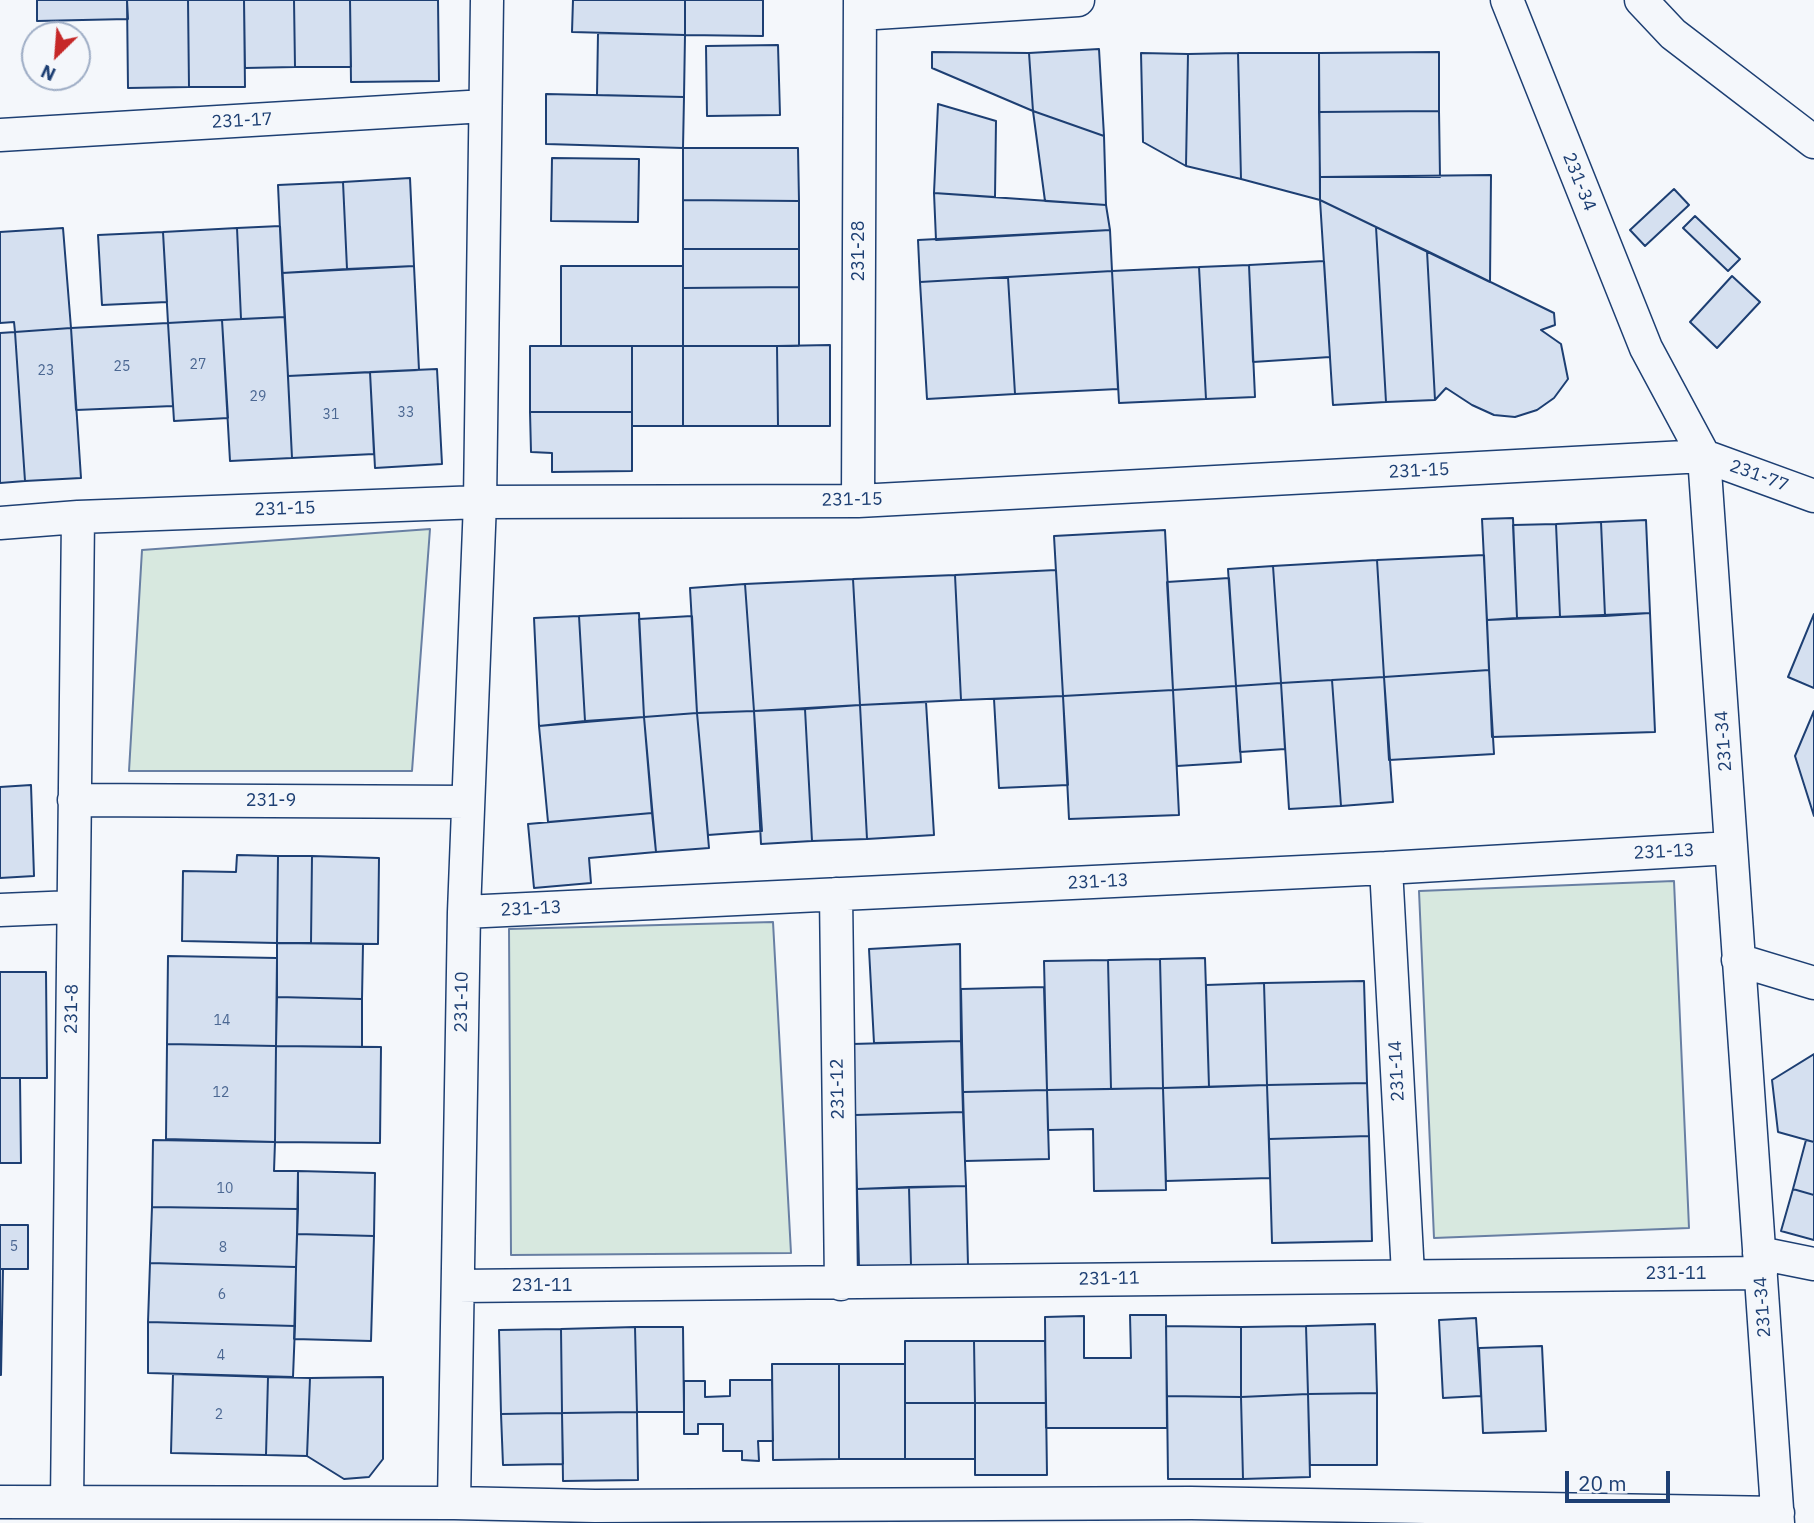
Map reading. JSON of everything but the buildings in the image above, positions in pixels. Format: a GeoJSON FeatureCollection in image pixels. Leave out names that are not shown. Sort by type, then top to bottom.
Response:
{"type":"FeatureCollection","features":[{"type":"Feature","properties":{"kind":"street","name":"231-10"},"geometry":{"type":"LineString","coordinates":[[454,1503],[464,912],[480,502],[487,0]]}},
{"type":"Feature","properties":{"kind":"street"},"geometry":{"type":"LineString","coordinates":[[860,7],[1078,0]]}},
{"type":"Feature","properties":{"kind":"street","name":"231-34"},"geometry":{"type":"LineString","coordinates":[[1507,0],[1646,348],[1704,456],[1778,1518]]}},
{"type":"Feature","properties":{"kind":"street"},"geometry":{"type":"LineString","coordinates":[[1641,0],[1673,34],[1814,142]]}},
{"type":"Feature","properties":{"kind":"street","name":"231-28"},"geometry":{"type":"LineString","coordinates":[[858,501],[860,7]]}},
{"type":"Feature","properties":{"kind":"street","name":"231-17"},"geometry":{"type":"LineString","coordinates":[[0,135],[485,106]]}},
{"type":"Feature","properties":{"kind":"street","name":"231-77"},"geometry":{"type":"LineString","coordinates":[[1704,456],[1814,496]]}},
{"type":"Feature","properties":{"kind":"street","name":"231-15"},"geometry":{"type":"LineString","coordinates":[[0,523],[78,517],[480,502],[858,501],[1704,456]]}},
{"type":"Feature","properties":{"kind":"street","name":"231-8"},"geometry":{"type":"LineString","coordinates":[[67,1502],[78,517]]}},
{"type":"Feature","properties":{"kind":"street","name":"231-9"},"geometry":{"type":"LineString","coordinates":[[74,800],[468,802]]}},
{"type":"Feature","properties":{"kind":"street","name":"231-13"},"geometry":{"type":"LineString","coordinates":[[464,912],[1386,868],[1731,848]]}},
{"type":"Feature","properties":{"kind":"street","name":"231-14"},"geometry":{"type":"LineString","coordinates":[[1386,868],[1408,1274]]}},
{"type":"Feature","properties":{"kind":"street","name":"231-12"},"geometry":{"type":"LineString","coordinates":[[836,894],[841,1284]]}},
{"type":"Feature","properties":{"kind":"street"},"geometry":{"type":"LineString","coordinates":[[0,910],[73,907]]}},
{"type":"Feature","properties":{"kind":"street"},"geometry":{"type":"LineString","coordinates":[[1738,960],[1814,983]]}},
{"type":"Feature","properties":{"kind":"street","name":"231-11"},"geometry":{"type":"LineString","coordinates":[[458,1286],[841,1284],[1408,1274],[1760,1263],[1814,1264]]}},
{"type":"Feature","properties":{"kind":"street"},"geometry":{"type":"LineString","coordinates":[[0,1502],[454,1503],[595,1515],[1191,1513],[1778,1518]]}},
{"type":"Feature","properties":{"kind":"shaded area"},"geometry":{"type":"Polygon","coordinates":[[[430,529],[412,771],[129,771],[142,550],[430,529]]]}},
{"type":"Feature","properties":{"kind":"shaded area"},"geometry":{"type":"Polygon","coordinates":[[[1674,881],[1689,1228],[1434,1238],[1419,891],[1674,881]]]}},
{"type":"Feature","properties":{"kind":"shaded area"},"geometry":{"type":"Polygon","coordinates":[[[773,922],[791,1253],[511,1255],[509,929],[773,922]]]}}]}
